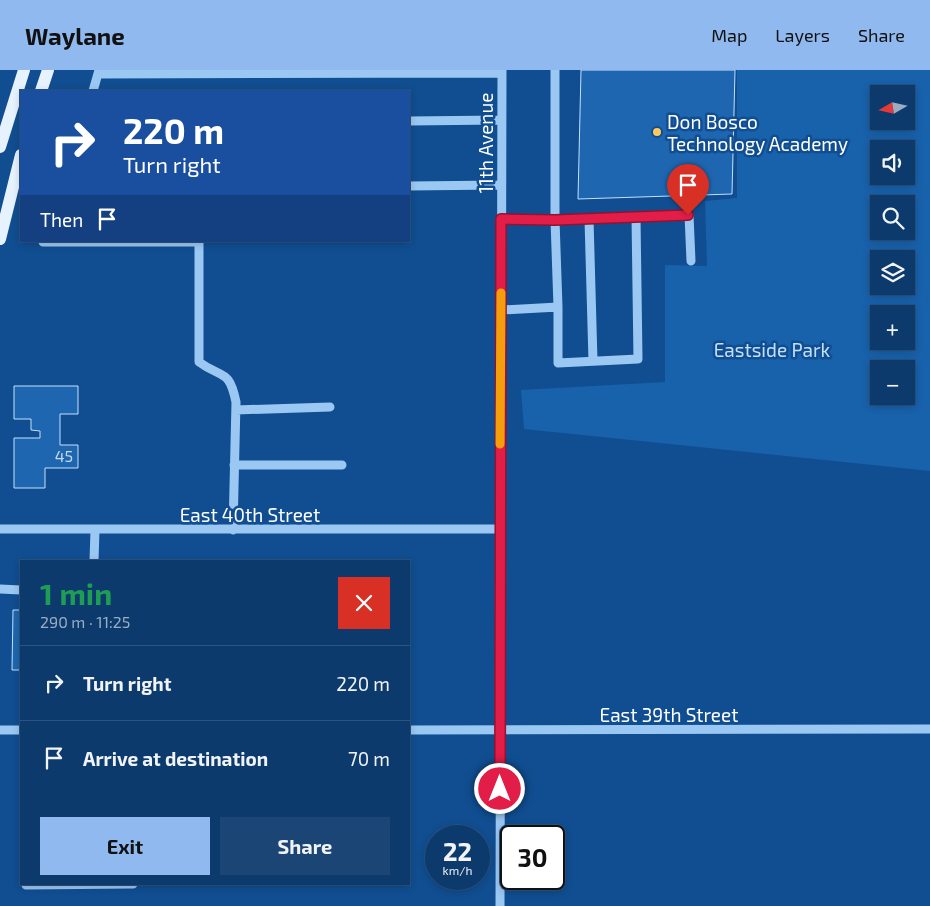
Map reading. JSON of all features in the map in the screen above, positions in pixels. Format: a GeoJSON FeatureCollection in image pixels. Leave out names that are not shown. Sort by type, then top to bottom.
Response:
{"type":"FeatureCollection","features":[{"type":"Feature","properties":{"kind":"main road"},"geometry":{"type":"LineString","coordinates":[[0,147],[24,70]]}},
{"type":"Feature","properties":{"kind":"main road"},"geometry":{"type":"LineString","coordinates":[[41,90],[48,70]]}},
{"type":"Feature","properties":{"kind":"main road"},"geometry":{"type":"LineString","coordinates":[[0,239],[20,159]]}},
{"type":"Feature","properties":{"kind":"street"},"geometry":{"type":"LineString","coordinates":[[555,70],[555,220],[558,363],[638,359],[636,217]]}},
{"type":"Feature","properties":{"kind":"street"},"geometry":{"type":"LineString","coordinates":[[93,90],[99,72],[502,72]]}},
{"type":"Feature","properties":{"kind":"street","name":"11th Avenue"},"geometry":{"type":"LineString","coordinates":[[500,906],[502,72]]}},
{"type":"Feature","properties":{"kind":"street"},"geometry":{"type":"LineString","coordinates":[[410,121],[501,120]]}},
{"type":"Feature","properties":{"kind":"street"},"geometry":{"type":"LineString","coordinates":[[410,186],[501,185]]}},
{"type":"Feature","properties":{"kind":"street"},"geometry":{"type":"LineString","coordinates":[[501,219],[555,220],[688,215],[691,261]]}},
{"type":"Feature","properties":{"kind":"street"},"geometry":{"type":"LineString","coordinates":[[589,219],[593,361]]}},
{"type":"Feature","properties":{"kind":"street"},"geometry":{"type":"LineString","coordinates":[[43,242],[199,242],[199,362],[207,368],[222,373],[232,383],[236,410],[233,530]]}},
{"type":"Feature","properties":{"kind":"street"},"geometry":{"type":"LineString","coordinates":[[501,310],[558,307]]}},
{"type":"Feature","properties":{"kind":"street"},"geometry":{"type":"LineString","coordinates":[[236,410],[330,407]]}},
{"type":"Feature","properties":{"kind":"street"},"geometry":{"type":"LineString","coordinates":[[234,465],[342,465]]}},
{"type":"Feature","properties":{"kind":"street","name":"East 40th Street"},"geometry":{"type":"LineString","coordinates":[[0,529],[500,529]]}},
{"type":"Feature","properties":{"kind":"street"},"geometry":{"type":"LineString","coordinates":[[94,560],[95,530]]}},
{"type":"Feature","properties":{"kind":"street"},"geometry":{"type":"LineString","coordinates":[[0,589],[20,590]]}},
{"type":"Feature","properties":{"kind":"street","name":"East 39th Street"},"geometry":{"type":"LineString","coordinates":[[410,730],[930,729]]}},
{"type":"Feature","properties":{"kind":"street"},"geometry":{"type":"LineString","coordinates":[[0,730],[20,730]]}},
{"type":"Feature","properties":{"kind":"green space","name":"Eastside Park"},"geometry":{"type":"Polygon","coordinates":[[[737,70],[930,70],[930,471],[524,429],[521,390],[665,382],[665,265],[707,266],[705,201],[737,198],[737,70]]]}},
{"type":"Feature","properties":{"kind":"building","name":"Don Bosco Technology Academy"},"geometry":{"type":"Polygon","coordinates":[[[581,70],[735,70],[732,194],[578,199],[581,70]]]}},
{"type":"Feature","properties":{"kind":"building"},"geometry":{"type":"Polygon","coordinates":[[[14,386],[78,386],[78,414],[60,414],[60,445],[78,445],[78,468],[45,468],[45,488],[14,488],[14,438],[40,438],[40,431],[31,430],[31,419],[14,419],[14,386]]]}},
{"type":"Feature","properties":{"kind":"building"},"geometry":{"type":"Polygon","coordinates":[[[13,610],[20,610],[20,670],[12,670],[13,610]]]}},
{"type":"Feature","properties":{"kind":"slow traffic"},"geometry":{"type":"LineString","coordinates":[[500,444],[501,293]]}},
{"type":"Feature","properties":{"kind":"place","name":"Don Bosco Technology Academy"},"geometry":{"type":"Point","coordinates":[657,132]}},
{"type":"Feature","properties":{"kind":"route"},"geometry":{"type":"LineString","coordinates":[[500,789],[501,219],[555,220],[688,215]]}}]}
